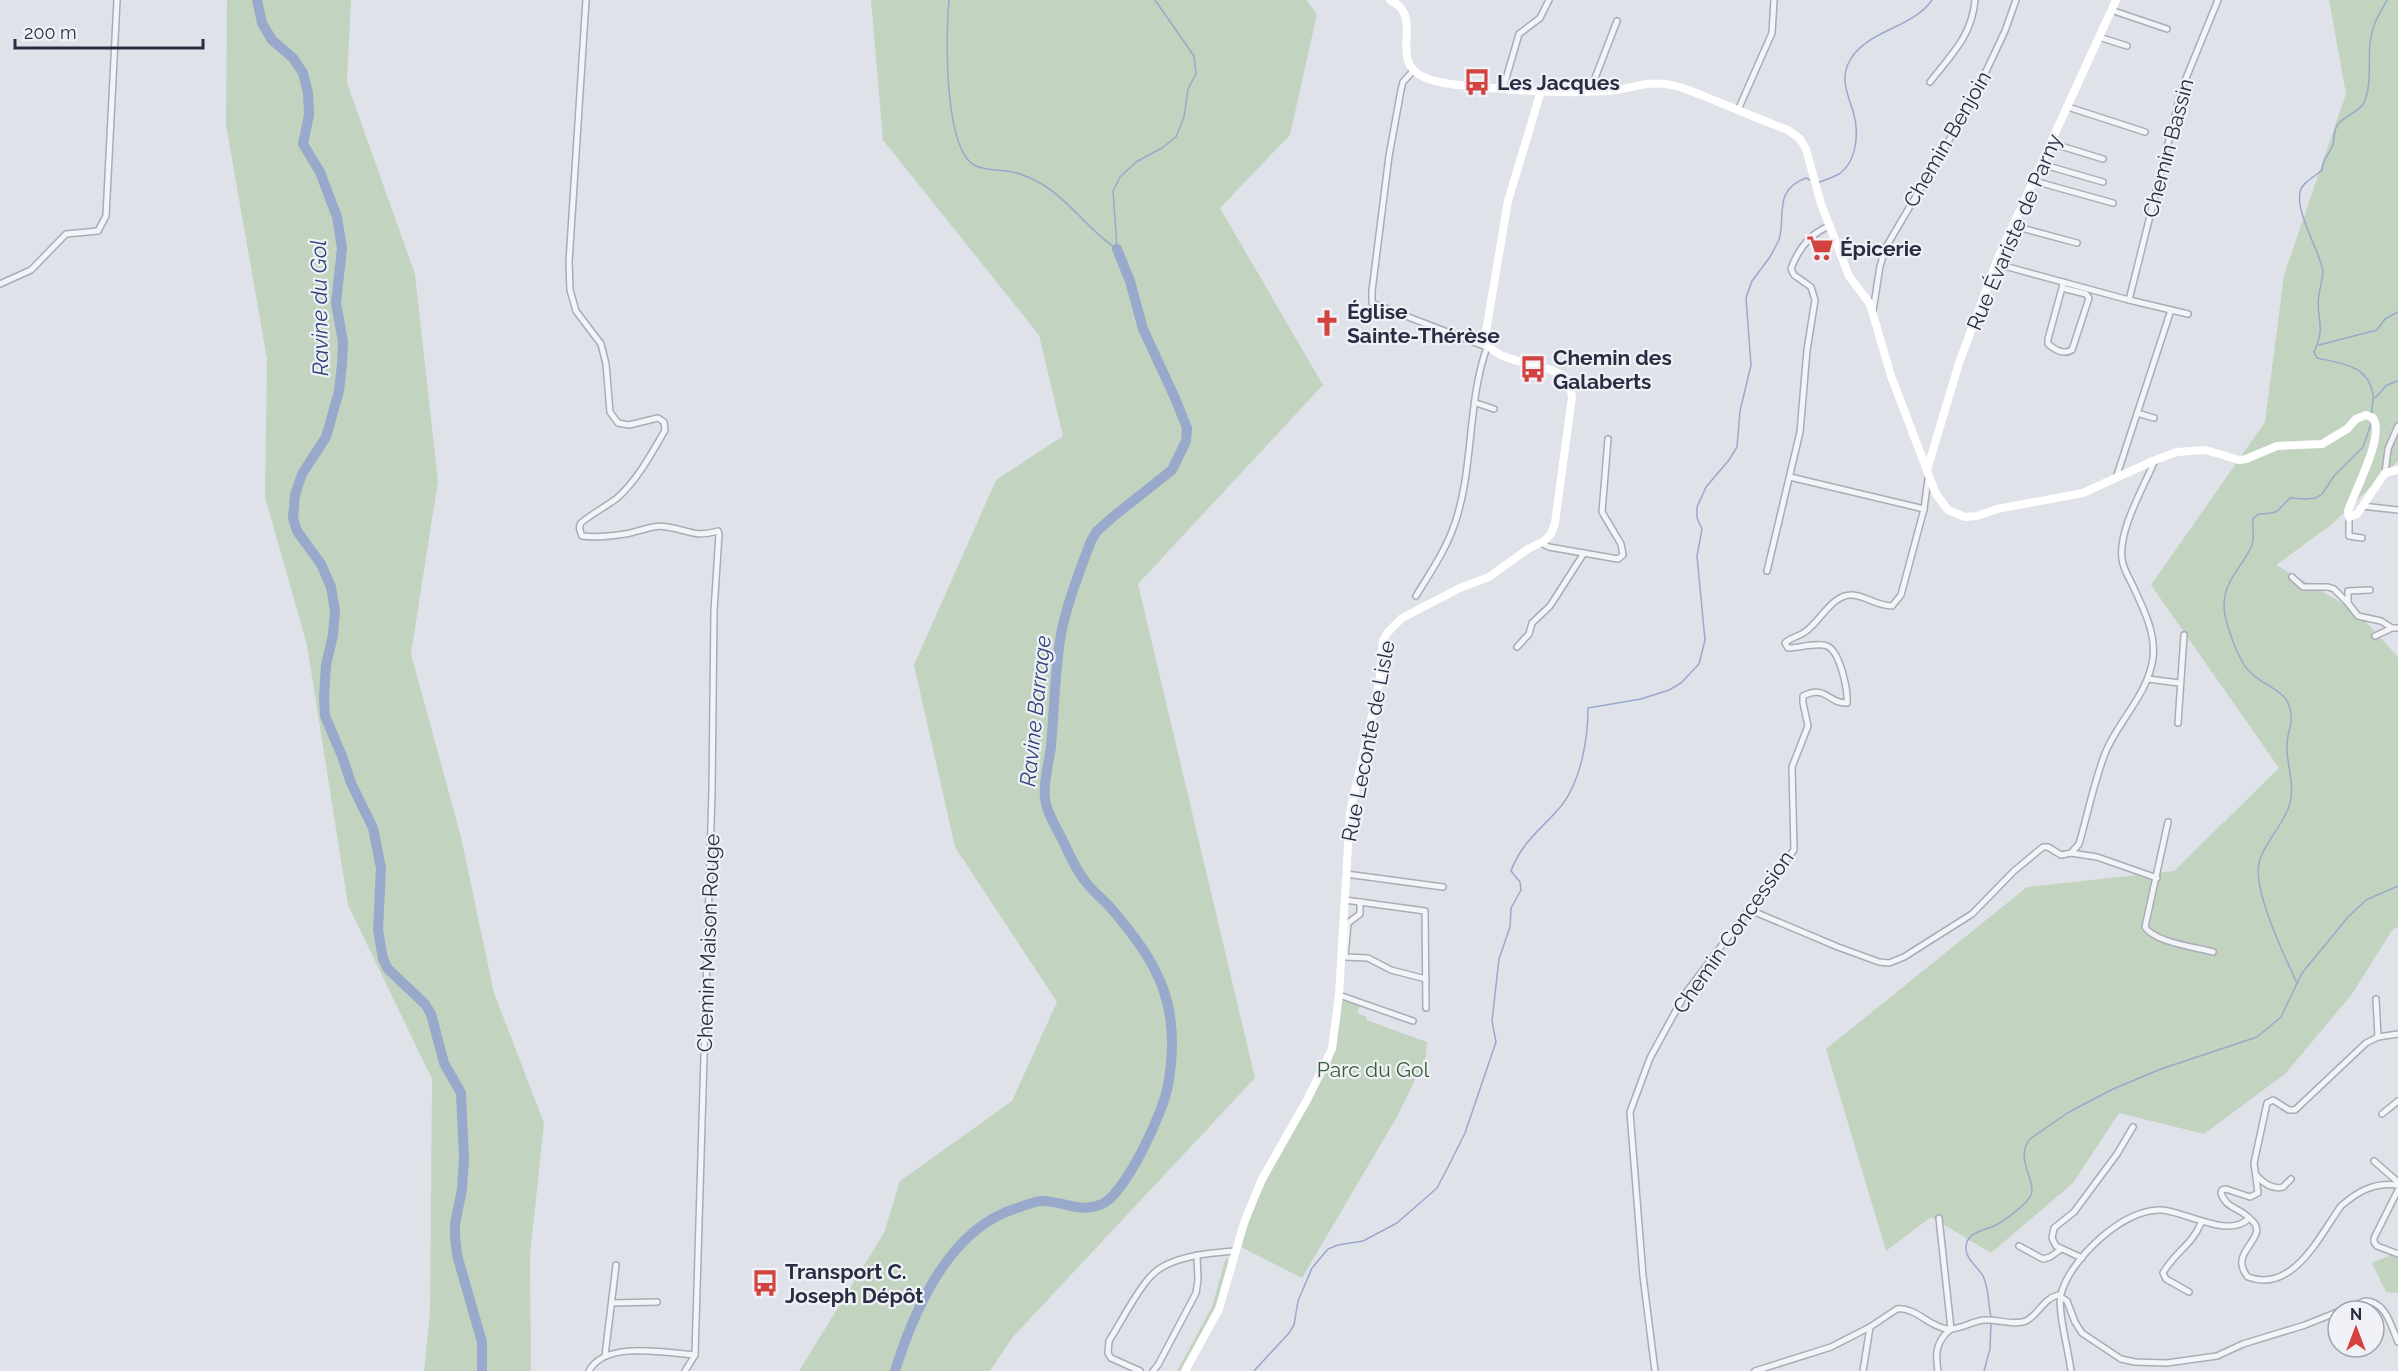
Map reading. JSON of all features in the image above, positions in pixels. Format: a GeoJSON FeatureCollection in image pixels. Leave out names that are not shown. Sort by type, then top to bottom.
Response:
{"type":"FeatureCollection","features":[{"type":"Feature","properties":{"kind":"main road"},"geometry":{"type":"LineString","coordinates":[[1390,0],[1399,4],[1404,10],[1407,24],[1407,61],[1413,71],[1429,79],[1503,89],[1541,91],[1612,91],[1644,84],[1665,84],[1684,88],[1788,130],[1800,140],[1806,149],[1829,226],[1850,276],[1873,312],[1891,376],[1941,503],[1948,510],[1965,517],[2083,493],[2177,452],[2197,449],[2239,460],[2277,446],[2322,444],[2347,429],[2359,417],[2370,416],[2377,427],[2373,446],[2348,511],[2349,517],[2355,516],[2385,473],[2398,470]]}},
{"type":"Feature","properties":{"kind":"main road","name":"Rue Évariste de Parny"},"geometry":{"type":"LineString","coordinates":[[1927,470],[1959,363],[1996,264],[2116,0]]}},
{"type":"Feature","properties":{"kind":"main road"},"geometry":{"type":"LineString","coordinates":[[1488,348],[1485,337],[1508,201],[1541,91]]}},
{"type":"Feature","properties":{"kind":"main road","name":"Rue Leconte de Lisle"},"geometry":{"type":"LineString","coordinates":[[1185,1371],[1219,1309],[1235,1251],[1261,1181],[1329,1057],[1334,1041],[1350,813],[1379,684],[1382,649],[1387,633],[1402,618],[1428,602],[1489,577],[1528,549],[1541,543],[1551,534],[1555,523],[1572,397],[1569,381],[1555,371],[1499,355],[1488,348]]}},
{"type":"Feature","properties":{"kind":"street"},"geometry":{"type":"LineString","coordinates":[[0,284],[31,270],[66,234],[98,231],[102,226],[106,216],[117,0]]}},
{"type":"Feature","properties":{"kind":"street","name":"Chemin Maison Rouge"},"geometry":{"type":"LineString","coordinates":[[586,0],[569,262],[570,290],[576,311],[601,344],[606,364],[610,412],[618,423],[629,425],[658,418],[664,422],[665,430],[644,465],[619,496],[599,512],[584,520],[579,529],[582,536],[588,537],[625,534],[652,527],[667,526],[702,535],[718,531],[695,1355]]}},
{"type":"Feature","properties":{"kind":"street"},"geometry":{"type":"LineString","coordinates":[[1503,89],[1519,34],[1540,18],[1549,0]]}},
{"type":"Feature","properties":{"kind":"street"},"geometry":{"type":"LineString","coordinates":[[1738,110],[1772,33],[1774,0]]}},
{"type":"Feature","properties":{"kind":"street"},"geometry":{"type":"LineString","coordinates":[[1930,82],[1967,33],[1972,21],[1975,0]]}},
{"type":"Feature","properties":{"kind":"street","name":"Chemin Benjoin"},"geometry":{"type":"LineString","coordinates":[[1873,312],[1880,266],[1886,247],[1972,101],[2006,31],[2016,0]]}},
{"type":"Feature","properties":{"kind":"street","name":"Chemin Bassin"},"geometry":{"type":"LineString","coordinates":[[2129,300],[2182,88],[2218,0]]}},
{"type":"Feature","properties":{"kind":"street"},"geometry":{"type":"LineString","coordinates":[[2111,10],[2167,29]]}},
{"type":"Feature","properties":{"kind":"street"},"geometry":{"type":"LineString","coordinates":[[1590,91],[1617,21]]}},
{"type":"Feature","properties":{"kind":"street"},"geometry":{"type":"LineString","coordinates":[[2099,37],[2127,46]]}},
{"type":"Feature","properties":{"kind":"street"},"geometry":{"type":"LineString","coordinates":[[1413,71],[1403,82],[1389,156],[1372,303],[1488,348],[1478,382],[1455,522],[1447,545],[1416,596]]}},
{"type":"Feature","properties":{"kind":"street"},"geometry":{"type":"LineString","coordinates":[[2068,107],[2145,132]]}},
{"type":"Feature","properties":{"kind":"street"},"geometry":{"type":"LineString","coordinates":[[2051,143],[2103,159]]}},
{"type":"Feature","properties":{"kind":"street"},"geometry":{"type":"LineString","coordinates":[[2041,164],[2103,182]]}},
{"type":"Feature","properties":{"kind":"street"},"geometry":{"type":"LineString","coordinates":[[2034,181],[2113,203]]}},
{"type":"Feature","properties":{"kind":"street"},"geometry":{"type":"LineString","coordinates":[[1767,571],[1800,432],[1807,350],[1815,300],[1811,287],[1794,275],[1791,269],[1803,245],[1815,233],[1829,226]]}},
{"type":"Feature","properties":{"kind":"street"},"geometry":{"type":"LineString","coordinates":[[2014,226],[2077,243]]}},
{"type":"Feature","properties":{"kind":"street"},"geometry":{"type":"LineString","coordinates":[[1996,264],[2063,285],[2086,294],[2089,298],[2072,350],[2064,353],[2048,344],[2063,285]]}},
{"type":"Feature","properties":{"kind":"street"},"geometry":{"type":"LineString","coordinates":[[2063,285],[2188,314]]}},
{"type":"Feature","properties":{"kind":"street"},"geometry":{"type":"LineString","coordinates":[[2116,478],[2171,310]]}},
{"type":"Feature","properties":{"kind":"street"},"geometry":{"type":"LineString","coordinates":[[1476,403],[1494,409]]}},
{"type":"Feature","properties":{"kind":"street"},"geometry":{"type":"LineString","coordinates":[[2137,413],[2154,418]]}},
{"type":"Feature","properties":{"kind":"street"},"geometry":{"type":"LineString","coordinates":[[2385,473],[2388,449],[2398,426]]}},
{"type":"Feature","properties":{"kind":"street"},"geometry":{"type":"LineString","coordinates":[[1541,543],[1549,547],[1618,559],[1623,555],[1621,544],[1602,512],[1608,439]]}},
{"type":"Feature","properties":{"kind":"street"},"geometry":{"type":"LineString","coordinates":[[2071,853],[2079,844],[2107,750],[2148,679],[2153,658],[2154,640],[2147,618],[2124,569],[2122,543],[2155,460]]}},
{"type":"Feature","properties":{"kind":"street","name":"Chemin Concession"},"geometry":{"type":"LineString","coordinates":[[1655,1371],[1643,1276],[1630,1112],[1650,1058],[1685,994],[1794,850],[1792,767],[1808,726],[1803,696],[1811,692],[1822,692],[1841,703],[1847,703],[1848,694],[1835,652],[1826,646],[1788,648],[1785,643],[1789,638],[1803,633],[1818,622],[1830,606],[1850,594],[1862,597],[1879,606],[1892,606],[1901,595],[1924,509],[1928,489],[1927,470]]}},
{"type":"Feature","properties":{"kind":"street"},"geometry":{"type":"LineString","coordinates":[[1790,477],[1924,509]]}},
{"type":"Feature","properties":{"kind":"street"},"geometry":{"type":"LineString","coordinates":[[2362,506],[2398,510]]}},
{"type":"Feature","properties":{"kind":"street"},"geometry":{"type":"LineString","coordinates":[[2349,517],[2349,536],[2362,538]]}},
{"type":"Feature","properties":{"kind":"street"},"geometry":{"type":"LineString","coordinates":[[1517,647],[1529,634],[1533,623],[1550,606],[1584,553]]}},
{"type":"Feature","properties":{"kind":"street"},"geometry":{"type":"LineString","coordinates":[[2292,577],[2303,587],[2334,589],[2358,616],[2380,621],[2395,628]]}},
{"type":"Feature","properties":{"kind":"street"},"geometry":{"type":"LineString","coordinates":[[2348,603],[2348,591],[2370,590]]}},
{"type":"Feature","properties":{"kind":"street"},"geometry":{"type":"LineString","coordinates":[[2375,636],[2395,628]]}},
{"type":"Feature","properties":{"kind":"street"},"geometry":{"type":"LineString","coordinates":[[2178,723],[2184,635]]}},
{"type":"Feature","properties":{"kind":"street"},"geometry":{"type":"LineString","coordinates":[[2148,679],[2179,683]]}},
{"type":"Feature","properties":{"kind":"street"},"geometry":{"type":"LineString","coordinates":[[2168,822],[2145,927],[2149,933],[2213,952]]}},
{"type":"Feature","properties":{"kind":"street"},"geometry":{"type":"LineString","coordinates":[[1750,910],[1838,947],[1879,962],[1889,963],[1904,957],[1972,914],[2014,871],[2043,847],[2048,847],[2061,855],[2071,853],[2097,857],[2157,878]]}},
{"type":"Feature","properties":{"kind":"street"},"geometry":{"type":"LineString","coordinates":[[1346,874],[1443,887]]}},
{"type":"Feature","properties":{"kind":"street"},"geometry":{"type":"LineString","coordinates":[[1345,900],[1425,911],[1426,1008]]}},
{"type":"Feature","properties":{"kind":"street"},"geometry":{"type":"LineString","coordinates":[[1360,902],[1360,914],[1348,923],[1345,957],[1368,958],[1391,970],[1426,979]]}},
{"type":"Feature","properties":{"kind":"street"},"geometry":{"type":"LineString","coordinates":[[1339,995],[1413,1021]]}},
{"type":"Feature","properties":{"kind":"street"},"geometry":{"type":"LineString","coordinates":[[2376,999],[2378,1037]]}},
{"type":"Feature","properties":{"kind":"street"},"geometry":{"type":"LineString","coordinates":[[2398,1034],[2378,1037],[2366,1043],[2300,1108],[2289,1110],[2273,1100],[2267,1103],[2253,1170],[2258,1185],[2256,1195],[2245,1196],[2226,1189],[2221,1193],[2225,1203],[2230,1208],[2243,1213],[2254,1222],[2257,1229],[2256,1236],[2242,1256],[2241,1267],[2248,1277],[2254,1279],[2273,1278],[2285,1274],[2300,1263],[2349,1198],[2377,1185],[2398,1183]]}},
{"type":"Feature","properties":{"kind":"street"},"geometry":{"type":"LineString","coordinates":[[2382,1114],[2398,1101]]}},
{"type":"Feature","properties":{"kind":"street"},"geometry":{"type":"LineString","coordinates":[[2082,1258],[2060,1250],[2052,1238],[2054,1228],[2074,1212],[2117,1154],[2133,1127]]}},
{"type":"Feature","properties":{"kind":"street"},"geometry":{"type":"LineString","coordinates":[[2374,1161],[2398,1183]]}},
{"type":"Feature","properties":{"kind":"street"},"geometry":{"type":"LineString","coordinates":[[2253,1170],[2259,1179],[2275,1188],[2283,1187],[2291,1179]]}},
{"type":"Feature","properties":{"kind":"street"},"geometry":{"type":"LineString","coordinates":[[2398,1190],[2374,1242],[2377,1246],[2398,1254]]}},
{"type":"Feature","properties":{"kind":"street"},"geometry":{"type":"LineString","coordinates":[[2071,1371],[2061,1295],[2082,1258],[2108,1230],[2128,1219],[2155,1210],[2164,1210],[2201,1223],[2221,1225],[2242,1223],[2248,1218]]}},
{"type":"Feature","properties":{"kind":"street"},"geometry":{"type":"LineString","coordinates":[[1939,1218],[1951,1329]]}},
{"type":"Feature","properties":{"kind":"street"},"geometry":{"type":"LineString","coordinates":[[2189,1292],[2166,1279],[2163,1273],[2170,1261],[2192,1241],[2201,1223]]}},
{"type":"Feature","properties":{"kind":"street"},"geometry":{"type":"LineString","coordinates":[[2019,1246],[2043,1259],[2060,1250]]}},
{"type":"Feature","properties":{"kind":"street"},"geometry":{"type":"LineString","coordinates":[[1140,1371],[1111,1358],[1108,1353],[1109,1341],[1150,1276],[1163,1267],[1197,1255],[1235,1251]]}},
{"type":"Feature","properties":{"kind":"street"},"geometry":{"type":"LineString","coordinates":[[1153,1371],[1164,1355],[1196,1293],[1197,1255]]}},
{"type":"Feature","properties":{"kind":"street"},"geometry":{"type":"LineString","coordinates":[[605,1356],[616,1265]]}},
{"type":"Feature","properties":{"kind":"street"},"geometry":{"type":"LineString","coordinates":[[1938,1371],[1936,1350],[1938,1342],[1951,1329],[1984,1320],[2020,1323],[2028,1320],[2047,1300],[2061,1295]]}},
{"type":"Feature","properties":{"kind":"street"},"geometry":{"type":"LineString","coordinates":[[2061,1295],[2067,1301],[2074,1322],[2082,1333],[2121,1359],[2135,1362],[2167,1363],[2217,1356],[2243,1344],[2365,1301],[2376,1303],[2382,1308],[2398,1342]]}},
{"type":"Feature","properties":{"kind":"street"},"geometry":{"type":"LineString","coordinates":[[613,1303],[657,1302]]}},
{"type":"Feature","properties":{"kind":"street"},"geometry":{"type":"LineString","coordinates":[[1755,1371],[1831,1347],[1870,1327],[1890,1312],[1903,1308],[1933,1324],[1951,1329]]}},
{"type":"Feature","properties":{"kind":"street"},"geometry":{"type":"LineString","coordinates":[[1863,1371],[1870,1327]]}},
{"type":"Feature","properties":{"kind":"street"},"geometry":{"type":"LineString","coordinates":[[589,1371],[605,1356],[618,1352],[637,1351],[695,1355],[685,1371]]}},
{"type":"Feature","properties":{"kind":"green space"},"geometry":{"type":"Polygon","coordinates":[[[227,0],[351,0],[347,83],[415,274],[438,481],[411,654],[461,837],[494,993],[544,1123],[530,1256],[531,1371],[424,1371],[430,1312],[432,1079],[348,905],[307,645],[265,497],[267,359],[226,125],[227,0]]]}},
{"type":"Feature","properties":{"kind":"green space"},"geometry":{"type":"Polygon","coordinates":[[[871,0],[1306,0],[1317,14],[1290,135],[1220,208],[1323,385],[1138,584],[1255,1078],[1012,1338],[990,1371],[799,1371],[884,1233],[900,1181],[1012,1101],[1057,1002],[955,847],[914,665],[996,480],[1063,436],[1039,335],[883,140],[871,0]]]}},
{"type":"Feature","properties":{"kind":"green space"},"geometry":{"type":"Polygon","coordinates":[[[2329,0],[2398,0],[2398,461],[2331,525],[2276,565],[2356,611],[2398,657],[2398,927],[2393,929],[2352,994],[2285,1074],[2204,1134],[2119,1113],[2073,1183],[1991,1253],[1931,1217],[1886,1251],[1826,1049],[2027,887],[2174,871],[2279,768],[2151,585],[2265,422],[2284,275],[2346,94],[2329,0]]]}},
{"type":"Feature","properties":{"kind":"green space","name":"Parc du Gol"},"geometry":{"type":"Polygon","coordinates":[[[1341,1000],[1360,1006],[1357,1013],[1367,1017],[1366,1020],[1427,1042],[1426,1057],[1398,1115],[1302,1278],[1241,1247],[1252,1210],[1272,1169],[1331,1063],[1341,1000]]]}},
{"type":"Feature","properties":{"kind":"green space"},"geometry":{"type":"Polygon","coordinates":[[[2398,1252],[2398,1293],[2386,1292],[2372,1263],[2398,1252]]]}},
{"type":"Feature","properties":{"kind":"green space"},"geometry":{"type":"Polygon","coordinates":[[[1226,1257],[1228,1261],[1216,1308],[1181,1371],[1177,1371],[1212,1307],[1226,1257]]]}},
{"type":"Feature","properties":{"kind":"waterway","name":"Ravine du Gol"},"geometry":{"type":"LineString","coordinates":[[257,0],[262,23],[272,40],[293,58],[303,73],[308,93],[309,115],[303,144],[320,172],[337,217],[342,248],[336,303],[343,342],[339,391],[326,437],[302,474],[295,495],[293,518],[297,531],[321,564],[331,587],[335,611],[333,635],[326,665],[325,716],[351,783],[373,828],[381,868],[378,930],[383,959],[388,969],[425,1004],[431,1014],[444,1063],[461,1093],[464,1159],[455,1236],[457,1255],[482,1342],[482,1371]]}},
{"type":"Feature","properties":{"kind":"waterway"},"geometry":{"type":"LineString","coordinates":[[949,0],[947,37],[949,89],[957,138],[965,156],[976,166],[1017,173],[1045,186],[1064,201],[1098,235],[1117,249]]}},
{"type":"Feature","properties":{"kind":"waterway"},"geometry":{"type":"LineString","coordinates":[[1117,248],[1113,191],[1120,177],[1136,162],[1162,148],[1176,137],[1184,117],[1188,89],[1196,74],[1194,56],[1155,0]]}},
{"type":"Feature","properties":{"kind":"waterway"},"geometry":{"type":"LineString","coordinates":[[1817,183],[1839,174],[1850,161],[1853,153],[1856,127],[1845,81],[1849,62],[1856,51],[1866,43],[1913,17],[1932,0]]}},
{"type":"Feature","properties":{"kind":"waterway"},"geometry":{"type":"LineString","coordinates":[[2372,413],[2373,395],[2366,377],[2352,367],[2317,358],[2314,352],[2320,335],[2318,303],[2323,270],[2301,209],[2300,192],[2303,185],[2322,170],[2333,145],[2337,125],[2364,103],[2369,81],[2371,36],[2376,20],[2387,0]]}},
{"type":"Feature","properties":{"kind":"waterway"},"geometry":{"type":"LineString","coordinates":[[1254,1371],[1294,1325],[1298,1301],[1312,1268],[1328,1249],[1363,1241],[1397,1223],[1437,1188],[1448,1167],[1465,1133],[1496,1042],[1492,1021],[1499,959],[1510,927],[1511,908],[1521,890],[1520,882],[1511,871],[1521,851],[1569,795],[1579,771],[1585,746],[1588,708],[1641,699],[1669,690],[1681,683],[1699,664],[1705,640],[1697,556],[1702,529],[1697,518],[1697,507],[1706,487],[1737,447],[1740,411],[1751,365],[1746,298],[1752,281],[1770,257],[1779,240],[1785,196],[1796,183],[1806,178],[1810,180]]}},
{"type":"Feature","properties":{"kind":"waterway","name":"Ravine Barrage"},"geometry":{"type":"LineString","coordinates":[[895,1371],[924,1298],[954,1252],[972,1233],[993,1218],[1032,1203],[1042,1201],[1086,1208],[1102,1204],[1112,1197],[1132,1168],[1152,1131],[1168,1085],[1172,1057],[1172,1032],[1163,989],[1142,948],[1110,907],[1091,888],[1073,862],[1050,814],[1045,792],[1061,634],[1070,599],[1091,541],[1097,531],[1114,516],[1172,470],[1186,441],[1187,428],[1143,329],[1130,281],[1117,249]]}},
{"type":"Feature","properties":{"kind":"waterway"},"geometry":{"type":"LineString","coordinates":[[2319,345],[2377,330],[2385,319],[2398,312]]}},
{"type":"Feature","properties":{"kind":"waterway"},"geometry":{"type":"LineString","coordinates":[[2375,398],[2387,385],[2398,381]]}},
{"type":"Feature","properties":{"kind":"waterway"},"geometry":{"type":"LineString","coordinates":[[2297,983],[2270,921],[2258,871],[2263,852],[2290,803],[2292,788],[2287,744],[2291,722],[2290,711],[2283,695],[2255,677],[2244,665],[2226,621],[2225,597],[2230,581],[2252,545],[2253,519],[2258,514],[2277,511],[2290,498],[2316,498],[2322,494],[2334,476],[2363,447],[2371,424]]}},
{"type":"Feature","properties":{"kind":"waterway"},"geometry":{"type":"LineString","coordinates":[[1991,1317],[1985,1280],[1968,1256],[1967,1243],[1972,1236],[2010,1216],[2031,1195],[2032,1189],[2024,1153],[2031,1138],[2069,1112],[2113,1089],[2161,1069],[2257,1037],[2281,1017],[2302,973],[2348,917],[2366,900],[2398,886]]}},
{"type":"Feature","properties":{"kind":"waterway"},"geometry":{"type":"LineString","coordinates":[[1984,1371],[1990,1349],[1991,1322]]}},
{"type":"Feature","properties":{"kind":"place","name":"Les Jacques"},"geometry":{"type":"Point","coordinates":[1477,82]}},
{"type":"Feature","properties":{"kind":"place","name":"Épicerie"},"geometry":{"type":"Point","coordinates":[1820,248]}},
{"type":"Feature","properties":{"kind":"place","name":"Église Sainte-Thérèse"},"geometry":{"type":"Point","coordinates":[1327,323]}},
{"type":"Feature","properties":{"kind":"place","name":"Chemin des Galaberts"},"geometry":{"type":"Point","coordinates":[1533,369]}},
{"type":"Feature","properties":{"kind":"place","name":"Transport C. Joseph Dépôt"},"geometry":{"type":"Point","coordinates":[765,1283]}}]}
